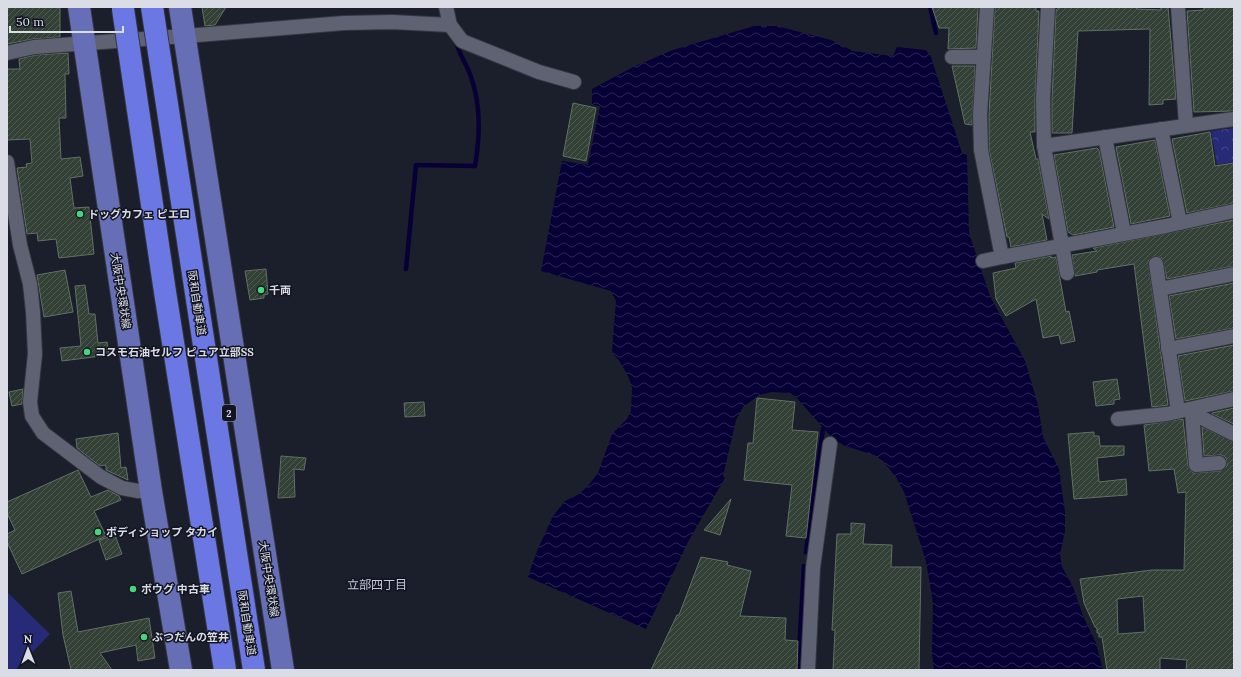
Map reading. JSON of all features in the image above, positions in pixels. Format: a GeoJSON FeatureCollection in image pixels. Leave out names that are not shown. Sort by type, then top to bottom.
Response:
{"type":"FeatureCollection","features":[{"type":"Feature","properties":{"kind":"highway","name":"阪和自動車道"},"geometry":{"type":"LineString","coordinates":[[152,7],[254,670]]}},
{"type":"Feature","properties":{"kind":"highway"},"geometry":{"type":"LineString","coordinates":[[123,9],[225,670]]}},
{"type":"Feature","properties":{"kind":"main road","name":"大阪中央環状線"},"geometry":{"type":"LineString","coordinates":[[79,7],[151,491],[181,670]]}},
{"type":"Feature","properties":{"kind":"main road","name":"大阪中央環状線"},"geometry":{"type":"LineString","coordinates":[[180,7],[283,670]]}},
{"type":"Feature","properties":{"kind":"main road","name":"大阪中央環状線"},"geometry":{"type":"LineString","coordinates":[[185,36],[190,156],[268,670]]}},
{"type":"Feature","properties":{"kind":"street"},"geometry":{"type":"LineString","coordinates":[[446,7],[450,26],[462,41],[539,72],[574,82]]}},
{"type":"Feature","properties":{"kind":"street"},"geometry":{"type":"LineString","coordinates":[[987,7],[980,115],[981,150],[1002,257]]}},
{"type":"Feature","properties":{"kind":"street"},"geometry":{"type":"LineString","coordinates":[[1048,7],[1043,99],[1044,146],[1067,273]]}},
{"type":"Feature","properties":{"kind":"street"},"geometry":{"type":"LineString","coordinates":[[1178,7],[1186,125]]}},
{"type":"Feature","properties":{"kind":"street"},"geometry":{"type":"LineString","coordinates":[[7,53],[34,47],[344,23],[392,22],[450,26]]}},
{"type":"Feature","properties":{"kind":"street"},"geometry":{"type":"LineString","coordinates":[[952,57],[984,57]]}},
{"type":"Feature","properties":{"kind":"street"},"geometry":{"type":"LineString","coordinates":[[1044,146],[1234,119]]}},
{"type":"Feature","properties":{"kind":"street"},"geometry":{"type":"LineString","coordinates":[[1161,129],[1180,223]]}},
{"type":"Feature","properties":{"kind":"street"},"geometry":{"type":"LineString","coordinates":[[1105,137],[1124,233]]}},
{"type":"Feature","properties":{"kind":"street"},"geometry":{"type":"LineString","coordinates":[[7,162],[20,245],[30,284],[33,312],[35,354],[30,402],[32,416],[43,432],[101,477],[122,488],[138,491],[151,491]]}},
{"type":"Feature","properties":{"kind":"street"},"geometry":{"type":"LineString","coordinates":[[983,261],[1062,244],[1180,223],[1234,211]]}},
{"type":"Feature","properties":{"kind":"street"},"geometry":{"type":"LineString","coordinates":[[1156,264],[1168,349],[1187,411],[1196,464],[1219,463]]}},
{"type":"Feature","properties":{"kind":"street"},"geometry":{"type":"LineString","coordinates":[[1160,289],[1234,274]]}},
{"type":"Feature","properties":{"kind":"street"},"geometry":{"type":"LineString","coordinates":[[1168,349],[1234,336]]}},
{"type":"Feature","properties":{"kind":"street"},"geometry":{"type":"LineString","coordinates":[[1118,418],[1187,411],[1234,399]]}},
{"type":"Feature","properties":{"kind":"street"},"geometry":{"type":"LineString","coordinates":[[1187,411],[1234,434]]}},
{"type":"Feature","properties":{"kind":"street"},"geometry":{"type":"LineString","coordinates":[[808,670],[813,568],[830,444]]}},
{"type":"Feature","properties":{"kind":"green space"},"geometry":{"type":"Polygon","coordinates":[[[1234,128],[1234,162],[1217,165],[1211,131],[1234,128]]]}},
{"type":"Feature","properties":{"kind":"green space"},"geometry":{"type":"Polygon","coordinates":[[[7,592],[50,634],[15,670],[7,670],[7,592]]]}},
{"type":"Feature","properties":{"kind":"water"},"geometry":{"type":"Polygon","coordinates":[[[754,26],[777,26],[831,40],[853,51],[893,56],[897,47],[926,50],[931,57],[962,153],[967,155],[969,233],[990,296],[1025,361],[1038,405],[1043,437],[1059,469],[1065,512],[1065,531],[1060,554],[1062,567],[1073,587],[1083,616],[1096,643],[1103,670],[934,670],[932,653],[933,603],[926,561],[904,492],[896,477],[883,461],[874,455],[845,446],[833,439],[796,397],[787,393],[772,392],[759,395],[743,407],[736,420],[723,476],[725,478],[689,540],[646,629],[528,577],[537,551],[553,516],[565,501],[579,494],[588,486],[598,473],[612,434],[627,419],[631,411],[632,388],[629,378],[620,362],[612,352],[616,301],[611,291],[541,271],[562,161],[588,165],[600,106],[592,105],[592,89],[635,66],[673,50],[754,26]]]}},
{"type":"Feature","properties":{"kind":"building"},"geometry":{"type":"Polygon","coordinates":[[[7,7],[60,7],[60,37],[33,39],[7,44],[7,7]]]}},
{"type":"Feature","properties":{"kind":"building"},"geometry":{"type":"Polygon","coordinates":[[[202,7],[226,7],[215,25],[205,26],[202,7]]]}},
{"type":"Feature","properties":{"kind":"building"},"geometry":{"type":"Polygon","coordinates":[[[932,7],[978,7],[976,48],[948,49],[949,28],[939,28],[932,7]]]}},
{"type":"Feature","properties":{"kind":"building"},"geometry":{"type":"Polygon","coordinates":[[[995,7],[1036,7],[1036,11],[1039,11],[1035,132],[1030,132],[1036,159],[1038,159],[1049,219],[1042,214],[1047,240],[1011,247],[1009,237],[1007,237],[989,149],[989,115],[995,7]]]}},
{"type":"Feature","properties":{"kind":"building"},"geometry":{"type":"Polygon","coordinates":[[[1060,7],[1137,7],[1137,9],[1161,10],[1161,7],[1168,7],[1176,99],[1163,100],[1163,104],[1149,105],[1150,29],[1078,31],[1072,133],[1052,133],[1056,10],[1060,7]]]}},
{"type":"Feature","properties":{"kind":"building"},"geometry":{"type":"Polygon","coordinates":[[[1234,7],[1234,111],[1194,112],[1187,11],[1204,10],[1204,8],[1234,7]]]}},
{"type":"Feature","properties":{"kind":"building"},"geometry":{"type":"Polygon","coordinates":[[[68,53],[69,74],[65,74],[66,118],[59,118],[61,159],[80,157],[83,176],[70,178],[74,208],[89,207],[94,254],[59,258],[56,239],[38,241],[37,233],[27,234],[17,168],[27,167],[26,164],[32,163],[30,139],[7,140],[7,69],[20,69],[19,59],[35,55],[68,53]]]}},
{"type":"Feature","properties":{"kind":"building"},"geometry":{"type":"Polygon","coordinates":[[[952,66],[975,66],[972,125],[965,124],[952,66]]]}},
{"type":"Feature","properties":{"kind":"building"},"geometry":{"type":"Polygon","coordinates":[[[573,103],[596,108],[586,161],[563,156],[573,103]]]}},
{"type":"Feature","properties":{"kind":"building"},"geometry":{"type":"Polygon","coordinates":[[[1210,132],[1215,166],[1234,163],[1234,203],[1187,213],[1172,139],[1210,132]]]}},
{"type":"Feature","properties":{"kind":"building"},"geometry":{"type":"Polygon","coordinates":[[[1155,140],[1170,216],[1131,224],[1116,147],[1155,140]]]}},
{"type":"Feature","properties":{"kind":"building"},"geometry":{"type":"Polygon","coordinates":[[[1097,148],[1099,150],[1114,227],[1073,235],[1068,232],[1054,155],[1097,148]]]}},
{"type":"Feature","properties":{"kind":"building"},"geometry":{"type":"Polygon","coordinates":[[[1234,220],[1234,266],[1167,279],[1162,258],[1154,256],[1148,261],[1168,405],[1152,407],[1134,264],[1097,270],[1097,272],[1075,276],[1072,255],[1097,251],[1093,248],[1234,220]]]}},
{"type":"Feature","properties":{"kind":"building"},"geometry":{"type":"Polygon","coordinates":[[[1051,256],[1051,258],[1056,257],[1066,312],[1069,311],[1075,341],[1061,344],[1059,335],[1043,338],[1036,299],[1006,316],[996,299],[993,273],[1016,268],[1015,263],[1051,256]]]}},
{"type":"Feature","properties":{"kind":"building"},"geometry":{"type":"Polygon","coordinates":[[[266,269],[268,294],[264,295],[264,298],[250,300],[245,271],[266,269]]]}},
{"type":"Feature","properties":{"kind":"building"},"geometry":{"type":"Polygon","coordinates":[[[65,270],[73,312],[44,317],[37,275],[65,270]]]}},
{"type":"Feature","properties":{"kind":"building"},"geometry":{"type":"Polygon","coordinates":[[[1234,283],[1234,328],[1176,339],[1169,296],[1234,283]]]}},
{"type":"Feature","properties":{"kind":"building"},"geometry":{"type":"Polygon","coordinates":[[[85,285],[89,314],[95,314],[98,343],[107,342],[109,355],[62,361],[60,348],[81,346],[75,286],[85,285]]]}},
{"type":"Feature","properties":{"kind":"building"},"geometry":{"type":"Polygon","coordinates":[[[1234,345],[1234,391],[1185,401],[1178,356],[1234,345]]]}},
{"type":"Feature","properties":{"kind":"building"},"geometry":{"type":"Polygon","coordinates":[[[1117,379],[1120,399],[1114,400],[1114,404],[1096,406],[1093,382],[1117,379]]]}},
{"type":"Feature","properties":{"kind":"building"},"geometry":{"type":"Polygon","coordinates":[[[23,389],[22,404],[12,406],[9,392],[23,389]]]}},
{"type":"Feature","properties":{"kind":"building"},"geometry":{"type":"Polygon","coordinates":[[[757,398],[795,402],[792,430],[818,432],[806,538],[786,536],[792,485],[744,480],[748,443],[753,443],[757,398]]]}},
{"type":"Feature","properties":{"kind":"building"},"geometry":{"type":"Polygon","coordinates":[[[424,402],[425,416],[405,417],[404,403],[424,402]]]}},
{"type":"Feature","properties":{"kind":"building"},"geometry":{"type":"Polygon","coordinates":[[[1234,408],[1234,424],[1212,414],[1212,413],[1234,408]]]}},
{"type":"Feature","properties":{"kind":"building"},"geometry":{"type":"Polygon","coordinates":[[[1183,419],[1188,466],[1193,473],[1220,471],[1227,466],[1226,458],[1222,455],[1204,456],[1202,427],[1234,442],[1234,670],[1186,670],[1187,660],[1160,658],[1160,670],[1107,670],[1102,637],[1099,637],[1097,628],[1095,627],[1084,603],[1080,579],[1152,570],[1184,570],[1186,492],[1178,493],[1174,469],[1149,471],[1144,425],[1183,419]],[[1143,596],[1117,599],[1118,634],[1145,632],[1143,596]]]}},
{"type":"Feature","properties":{"kind":"building"},"geometry":{"type":"Polygon","coordinates":[[[1094,432],[1094,436],[1099,436],[1100,446],[1124,446],[1124,455],[1097,458],[1099,482],[1126,479],[1127,495],[1074,499],[1068,434],[1094,432]]]}},
{"type":"Feature","properties":{"kind":"building"},"geometry":{"type":"Polygon","coordinates":[[[118,433],[121,468],[126,467],[128,480],[106,470],[106,465],[100,466],[77,448],[76,439],[118,433]]]}},
{"type":"Feature","properties":{"kind":"building"},"geometry":{"type":"Polygon","coordinates":[[[281,456],[306,458],[304,470],[294,469],[295,497],[278,498],[281,456]]]}},
{"type":"Feature","properties":{"kind":"building"},"geometry":{"type":"Polygon","coordinates":[[[78,470],[91,497],[108,490],[119,496],[121,500],[94,511],[106,536],[22,574],[7,542],[7,534],[15,530],[7,513],[7,502],[78,470]]]}},
{"type":"Feature","properties":{"kind":"building"},"geometry":{"type":"Polygon","coordinates":[[[731,499],[720,535],[704,530],[731,499]]]}},
{"type":"Feature","properties":{"kind":"building"},"geometry":{"type":"Polygon","coordinates":[[[851,523],[865,524],[863,544],[892,545],[891,567],[921,567],[919,670],[833,670],[835,630],[832,630],[837,534],[851,534],[851,523]]]}},
{"type":"Feature","properties":{"kind":"building"},"geometry":{"type":"Polygon","coordinates":[[[115,535],[122,554],[106,560],[99,540],[115,535]]]}},
{"type":"Feature","properties":{"kind":"building"},"geometry":{"type":"Polygon","coordinates":[[[701,557],[728,562],[727,565],[751,571],[740,616],[786,618],[785,640],[798,641],[797,670],[651,670],[677,615],[679,615],[701,557]]]}},
{"type":"Feature","properties":{"kind":"building"},"geometry":{"type":"Polygon","coordinates":[[[71,591],[78,632],[149,618],[155,658],[138,661],[136,645],[100,653],[112,670],[71,670],[63,635],[58,593],[71,591]]]}},
{"type":"Feature","properties":{"kind":"waterway"},"geometry":{"type":"LineString","coordinates":[[930,7],[936,33]]}},
{"type":"Feature","properties":{"kind":"waterway"},"geometry":{"type":"LineString","coordinates":[[406,269],[416,165],[475,166],[479,132],[477,99],[471,77],[456,40]]}},
{"type":"Feature","properties":{"kind":"waterway"},"geometry":{"type":"LineString","coordinates":[[806,552],[823,429]]}},
{"type":"Feature","properties":{"kind":"waterway"},"geometry":{"type":"LineString","coordinates":[[798,670],[804,566]]}},
{"type":"Feature","properties":{"kind":"place","name":"ドッグカフェ ピエロ"},"geometry":{"type":"Point","coordinates":[80,214]}},
{"type":"Feature","properties":{"kind":"place","name":"千両"},"geometry":{"type":"Point","coordinates":[261,290]}},
{"type":"Feature","properties":{"kind":"place","name":"コスモ石油セルフ ピュア立部SS"},"geometry":{"type":"Point","coordinates":[87,352]}},
{"type":"Feature","properties":{"kind":"place","name":"ボディショップ タカイ"},"geometry":{"type":"Point","coordinates":[98,532]}},
{"type":"Feature","properties":{"kind":"place","name":"ボウグ 中古車"},"geometry":{"type":"Point","coordinates":[133,589]}},
{"type":"Feature","properties":{"kind":"place","name":"ぶつだんの笠井"},"geometry":{"type":"Point","coordinates":[144,637]}},
{"type":"Feature","properties":{"kind":"district","name":"立部四丁目"},"geometry":{"type":"Point","coordinates":[377,584]}}]}
